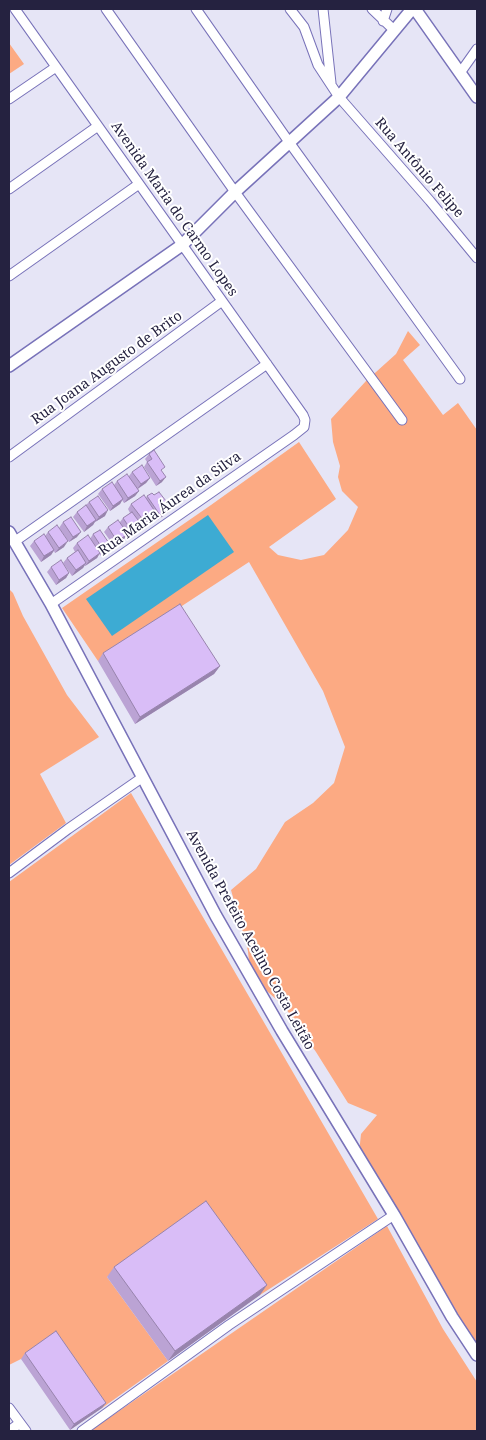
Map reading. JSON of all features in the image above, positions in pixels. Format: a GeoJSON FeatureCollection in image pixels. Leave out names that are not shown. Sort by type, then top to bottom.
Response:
{"type":"FeatureCollection","features":[{"type":"Feature","properties":{"kind":"street","name":"Avenida Maria do Carmo Lopes"},"geometry":{"type":"LineString","coordinates":[[15,9],[303,415],[305,420],[304,427]]}},
{"type":"Feature","properties":{"kind":"street"},"geometry":{"type":"LineString","coordinates":[[106,9],[235,192],[402,420]]}},
{"type":"Feature","properties":{"kind":"street"},"geometry":{"type":"LineString","coordinates":[[196,9],[289,142],[460,379]]}},
{"type":"Feature","properties":{"kind":"street","name":"Rua Antônio Felipe"},"geometry":{"type":"LineString","coordinates":[[290,9],[304,27],[318,65],[331,87],[477,258]]}},
{"type":"Feature","properties":{"kind":"street"},"geometry":{"type":"LineString","coordinates":[[323,9],[331,87]]}},
{"type":"Feature","properties":{"kind":"street"},"geometry":{"type":"LineString","coordinates":[[372,9],[394,30]]}},
{"type":"Feature","properties":{"kind":"street"},"geometry":{"type":"LineString","coordinates":[[383,21],[387,9]]}},
{"type":"Feature","properties":{"kind":"street"},"geometry":{"type":"LineString","coordinates":[[9,366],[182,245],[235,192],[339,97],[413,9],[477,96]]}},
{"type":"Feature","properties":{"kind":"street"},"geometry":{"type":"LineString","coordinates":[[460,73],[477,49]]}},
{"type":"Feature","properties":{"kind":"street"},"geometry":{"type":"LineString","coordinates":[[9,99],[56,67]]}},
{"type":"Feature","properties":{"kind":"street"},"geometry":{"type":"LineString","coordinates":[[9,189],[98,126]]}},
{"type":"Feature","properties":{"kind":"street"},"geometry":{"type":"LineString","coordinates":[[9,276],[139,184]]}},
{"type":"Feature","properties":{"kind":"street","name":"Rua Joana Augusto de Brito"},"geometry":{"type":"LineString","coordinates":[[9,457],[222,301]]}},
{"type":"Feature","properties":{"kind":"street"},"geometry":{"type":"LineString","coordinates":[[12,537],[266,364]]}},
{"type":"Feature","properties":{"kind":"street","name":"Rua Maria Áurea da Silva"},"geometry":{"type":"LineString","coordinates":[[51,604],[304,427]]}},
{"type":"Feature","properties":{"kind":"street","name":"Avenida Prefeito Acelino Costa Leitão"},"geometry":{"type":"LineString","coordinates":[[12,537],[51,604],[216,916],[282,1031],[394,1215],[452,1317],[477,1355]]}},
{"type":"Feature","properties":{"kind":"street"},"geometry":{"type":"LineString","coordinates":[[9,873],[143,777]]}},
{"type":"Feature","properties":{"kind":"street"},"geometry":{"type":"LineString","coordinates":[[82,1431],[228,1326],[394,1215]]}},
{"type":"Feature","properties":{"kind":"street"},"geometry":{"type":"LineString","coordinates":[[9,1408],[26,1431]]}},
{"type":"Feature","properties":{"kind":"street"},"geometry":{"type":"LineString","coordinates":[[9,1431],[20,1424]]}},
{"type":"Feature","properties":{"kind":"shaded area"},"geometry":{"type":"Polygon","coordinates":[[[9,43],[24,64],[9,74],[9,43]]]}},
{"type":"Feature","properties":{"kind":"shaded area"},"geometry":{"type":"Polygon","coordinates":[[[408,331],[420,345],[403,360],[443,415],[458,403],[477,430],[477,1351],[359,1153],[361,1134],[377,1115],[348,1103],[284,1006],[261,986],[250,973],[248,951],[231,890],[256,869],[285,822],[313,803],[334,783],[345,747],[323,691],[249,562],[98,661],[62,608],[299,442],[336,499],[269,547],[278,555],[301,560],[324,555],[348,530],[358,507],[342,491],[338,477],[340,466],[333,442],[331,419],[366,381],[396,354],[408,331]]]}},
{"type":"Feature","properties":{"kind":"shaded area"},"geometry":{"type":"Polygon","coordinates":[[[9,589],[13,593],[23,616],[67,695],[99,737],[40,774],[66,823],[9,865],[9,589]]]}},
{"type":"Feature","properties":{"kind":"shaded area"},"geometry":{"type":"Polygon","coordinates":[[[131,793],[378,1219],[260,1295],[200,1211],[107,1277],[168,1361],[102,1408],[52,1337],[21,1359],[9,1365],[9,882],[131,793]]]}},
{"type":"Feature","properties":{"kind":"shaded area"},"geometry":{"type":"Polygon","coordinates":[[[387,1226],[443,1329],[477,1382],[477,1431],[90,1431],[387,1226]]]}},
{"type":"Feature","properties":{"kind":"water"},"geometry":{"type":"Polygon","coordinates":[[[208,515],[234,552],[112,636],[86,599],[208,515]]]}},
{"type":"Feature","properties":{"kind":"building"},"geometry":{"type":"Polygon","coordinates":[[[154,450],[165,467],[161,470],[166,477],[160,481],[147,462],[152,459],[149,454],[154,450]]]}},
{"type":"Feature","properties":{"kind":"building"},"geometry":{"type":"Polygon","coordinates":[[[142,465],[150,478],[141,484],[132,472],[142,465]]]}},
{"type":"Feature","properties":{"kind":"building"},"geometry":{"type":"Polygon","coordinates":[[[127,474],[139,491],[128,498],[117,481],[127,474]]]}},
{"type":"Feature","properties":{"kind":"building"},"geometry":{"type":"Polygon","coordinates":[[[112,482],[123,499],[113,506],[102,489],[112,482]]]}},
{"type":"Feature","properties":{"kind":"building"},"geometry":{"type":"Polygon","coordinates":[[[159,492],[173,506],[160,515],[147,496],[159,492]]]}},
{"type":"Feature","properties":{"kind":"building"},"geometry":{"type":"Polygon","coordinates":[[[144,495],[156,513],[144,521],[131,504],[144,495]]]}},
{"type":"Feature","properties":{"kind":"building"},"geometry":{"type":"Polygon","coordinates":[[[98,496],[108,510],[99,517],[89,502],[98,496]]]}},
{"type":"Feature","properties":{"kind":"building"},"geometry":{"type":"Polygon","coordinates":[[[86,505],[96,520],[87,526],[77,512],[86,505]]]}},
{"type":"Feature","properties":{"kind":"building"},"geometry":{"type":"Polygon","coordinates":[[[132,512],[141,524],[131,530],[123,518],[132,512]]]}},
{"type":"Feature","properties":{"kind":"building"},"geometry":{"type":"Polygon","coordinates":[[[71,517],[81,532],[73,537],[63,522],[71,517]]]}},
{"type":"Feature","properties":{"kind":"building"},"geometry":{"type":"Polygon","coordinates":[[[118,520],[128,534],[117,541],[108,527],[118,520]]]}},
{"type":"Feature","properties":{"kind":"building"},"geometry":{"type":"Polygon","coordinates":[[[57,525],[68,541],[59,548],[48,532],[57,525]]]}},
{"type":"Feature","properties":{"kind":"building"},"geometry":{"type":"Polygon","coordinates":[[[100,530],[111,546],[104,551],[93,534],[100,530]]]}},
{"type":"Feature","properties":{"kind":"building"},"geometry":{"type":"Polygon","coordinates":[[[44,534],[54,550],[44,556],[34,541],[44,534]]]}},
{"type":"Feature","properties":{"kind":"building"},"geometry":{"type":"Polygon","coordinates":[[[88,535],[100,553],[89,561],[77,543],[88,535]]]}},
{"type":"Feature","properties":{"kind":"building"},"geometry":{"type":"Polygon","coordinates":[[[78,550],[86,563],[76,570],[67,558],[78,550]]]}},
{"type":"Feature","properties":{"kind":"building"},"geometry":{"type":"Polygon","coordinates":[[[61,560],[69,573],[59,580],[51,567],[61,560]]]}},
{"type":"Feature","properties":{"kind":"building"},"geometry":{"type":"Polygon","coordinates":[[[180,604],[220,666],[140,717],[103,653],[180,604]]]}},
{"type":"Feature","properties":{"kind":"building"},"geometry":{"type":"Polygon","coordinates":[[[206,1201],[267,1285],[175,1351],[114,1267],[206,1201]]]}},
{"type":"Feature","properties":{"kind":"building"},"geometry":{"type":"Polygon","coordinates":[[[56,1331],[106,1403],[74,1424],[25,1353],[56,1331]]]}}]}
